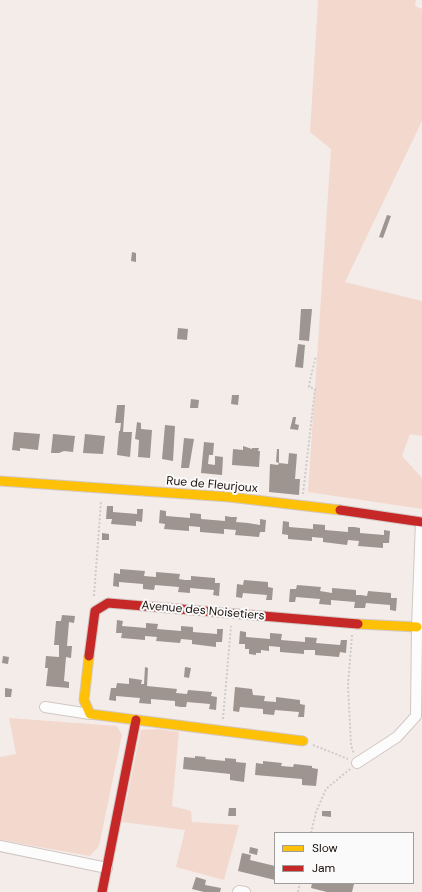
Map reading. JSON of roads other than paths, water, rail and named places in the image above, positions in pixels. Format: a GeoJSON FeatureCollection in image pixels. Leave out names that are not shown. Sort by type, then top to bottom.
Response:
{"type":"FeatureCollection","features":[{"type":"Feature","properties":{"kind":"street","name":"Rue de Fleurjoux"},"geometry":{"type":"LineString","coordinates":[[0,481],[302,505],[422,522]]}},
{"type":"Feature","properties":{"kind":"street"},"geometry":{"type":"LineString","coordinates":[[357,763],[397,737],[416,716],[417,627],[422,522]]}},
{"type":"Feature","properties":{"kind":"street","name":"Avenue des Noisetiers"},"geometry":{"type":"LineString","coordinates":[[90,714],[84,700],[95,612],[108,604],[354,624],[417,627]]}},
{"type":"Feature","properties":{"kind":"street"},"geometry":{"type":"LineString","coordinates":[[45,707],[303,741]]}},
{"type":"Feature","properties":{"kind":"street"},"geometry":{"type":"LineString","coordinates":[[102,892],[136,720]]}},
{"type":"Feature","properties":{"kind":"street"},"geometry":{"type":"LineString","coordinates":[[0,846],[107,868]]}}]}
